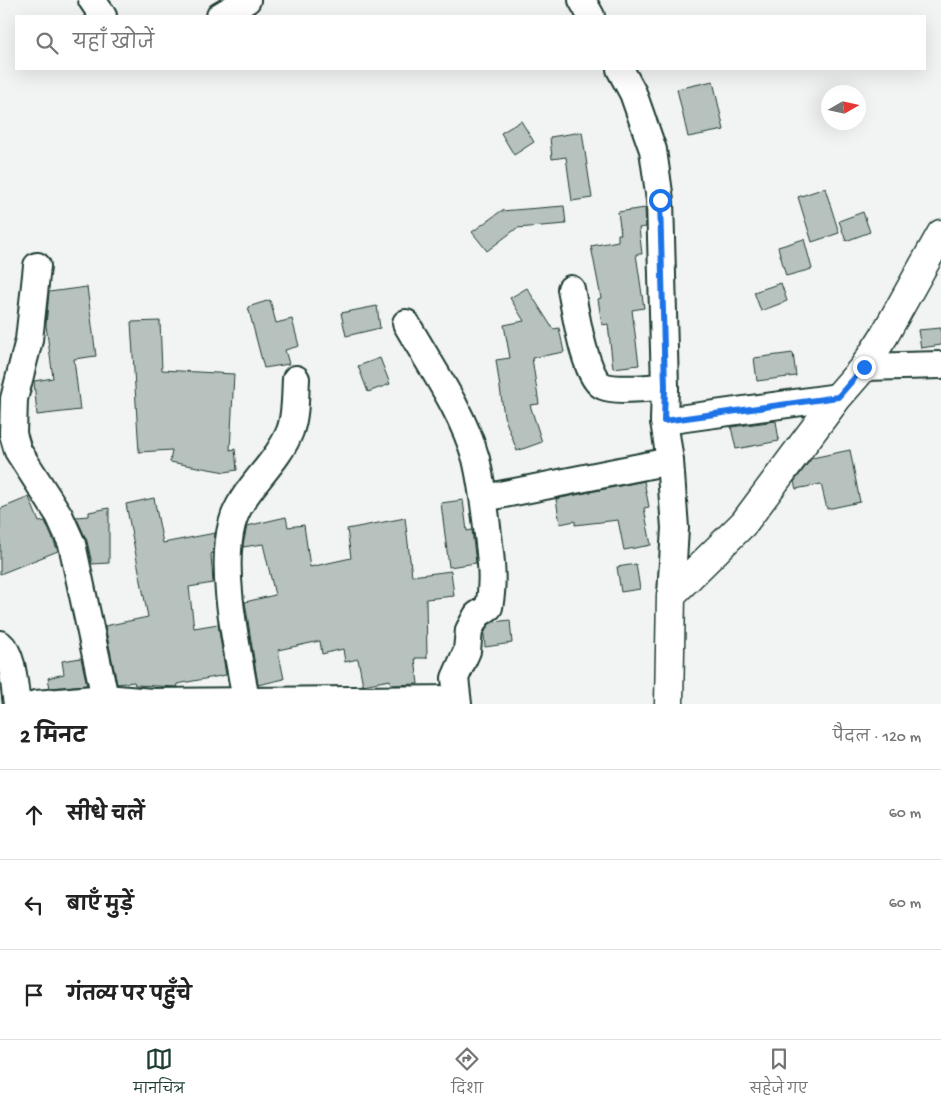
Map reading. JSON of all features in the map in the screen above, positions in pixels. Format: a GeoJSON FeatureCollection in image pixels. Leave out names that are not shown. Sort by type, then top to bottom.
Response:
{"type":"FeatureCollection","features":[{"type":"Feature","properties":{"kind":"street"},"geometry":{"type":"LineString","coordinates":[[92,0],[102,15]]}},
{"type":"Feature","properties":{"kind":"street"},"geometry":{"type":"LineString","coordinates":[[222,15],[247,0]]}},
{"type":"Feature","properties":{"kind":"street"},"geometry":{"type":"LineString","coordinates":[[582,0],[590,15]]}},
{"type":"Feature","properties":{"kind":"street"},"geometry":{"type":"LineString","coordinates":[[621,70],[633,93],[653,150],[657,180],[662,262],[664,421],[670,461],[675,528],[671,595],[669,704]]}},
{"type":"Feature","properties":{"kind":"street"},"geometry":{"type":"LineString","coordinates":[[671,595],[744,523],[838,397],[864,367],[884,336],[941,234]]}},
{"type":"Feature","properties":{"kind":"street"},"geometry":{"type":"LineString","coordinates":[[37,266],[29,340],[14,399],[13,434],[18,451],[59,515],[72,544],[105,698]]}},
{"type":"Feature","properties":{"kind":"street"},"geometry":{"type":"LineString","coordinates":[[571,289],[588,364],[597,382],[604,387],[615,388],[665,387]]}},
{"type":"Feature","properties":{"kind":"street"},"geometry":{"type":"LineString","coordinates":[[36,704],[105,698],[153,703],[458,701],[455,678],[467,651],[469,630],[477,615],[489,607],[492,593],[484,498],[476,459],[464,427],[406,323]]}},
{"type":"Feature","properties":{"kind":"street"},"geometry":{"type":"LineString","coordinates":[[864,367],[941,365]]}},
{"type":"Feature","properties":{"kind":"street"},"geometry":{"type":"LineString","coordinates":[[246,701],[230,595],[228,549],[232,523],[241,503],[271,464],[290,430],[296,379]]}},
{"type":"Feature","properties":{"kind":"street"},"geometry":{"type":"LineString","coordinates":[[664,421],[838,397]]}},
{"type":"Feature","properties":{"kind":"street"},"geometry":{"type":"LineString","coordinates":[[484,498],[670,461]]}},
{"type":"Feature","properties":{"kind":"street"},"geometry":{"type":"LineString","coordinates":[[0,644],[9,660],[18,704]]}},
{"type":"Feature","properties":{"kind":"building"},"geometry":{"type":"Polygon","coordinates":[[[713,81],[724,130],[688,137],[677,89],[713,81]]]}},
{"type":"Feature","properties":{"kind":"building"},"geometry":{"type":"Polygon","coordinates":[[[521,121],[534,142],[514,155],[501,133],[521,121]]]}},
{"type":"Feature","properties":{"kind":"building"},"geometry":{"type":"Polygon","coordinates":[[[582,132],[592,198],[572,201],[566,157],[552,159],[550,137],[582,132]]]}},
{"type":"Feature","properties":{"kind":"building"},"geometry":{"type":"Polygon","coordinates":[[[825,188],[839,233],[812,242],[798,197],[825,188]]]}},
{"type":"Feature","properties":{"kind":"building"},"geometry":{"type":"Polygon","coordinates":[[[564,206],[566,224],[517,228],[487,251],[472,232],[501,211],[564,206]]]}},
{"type":"Feature","properties":{"kind":"building"},"geometry":{"type":"Polygon","coordinates":[[[645,208],[646,227],[639,228],[642,254],[636,254],[644,308],[632,310],[639,365],[613,368],[608,324],[602,325],[598,299],[601,298],[591,246],[618,241],[618,234],[621,234],[618,212],[645,208]]]}},
{"type":"Feature","properties":{"kind":"building"},"geometry":{"type":"Polygon","coordinates":[[[863,212],[870,232],[846,241],[839,221],[863,212]]]}},
{"type":"Feature","properties":{"kind":"building"},"geometry":{"type":"Polygon","coordinates":[[[804,239],[812,269],[786,276],[778,247],[804,239]]]}},
{"type":"Feature","properties":{"kind":"building"},"geometry":{"type":"Polygon","coordinates":[[[781,283],[787,301],[761,311],[754,292],[781,283]]]}},
{"type":"Feature","properties":{"kind":"building"},"geometry":{"type":"Polygon","coordinates":[[[87,287],[96,356],[74,359],[80,410],[37,415],[34,381],[53,378],[46,325],[49,292],[87,287]]]}},
{"type":"Feature","properties":{"kind":"building"},"geometry":{"type":"Polygon","coordinates":[[[527,288],[553,329],[559,328],[564,352],[532,358],[539,404],[530,405],[542,442],[517,451],[504,416],[496,360],[510,358],[504,325],[524,321],[510,298],[527,288]]]}},
{"type":"Feature","properties":{"kind":"building"},"geometry":{"type":"Polygon","coordinates":[[[270,300],[276,323],[292,319],[299,346],[285,350],[289,364],[264,368],[248,307],[270,300]]]}},
{"type":"Feature","properties":{"kind":"building"},"geometry":{"type":"Polygon","coordinates":[[[377,306],[380,328],[346,336],[341,313],[377,306]]]}},
{"type":"Feature","properties":{"kind":"building"},"geometry":{"type":"Polygon","coordinates":[[[160,321],[162,370],[234,374],[230,450],[235,449],[237,470],[225,472],[170,462],[172,450],[139,452],[131,322],[160,321]]]}},
{"type":"Feature","properties":{"kind":"building"},"geometry":{"type":"Polygon","coordinates":[[[941,328],[941,345],[921,348],[918,330],[941,328]]]}},
{"type":"Feature","properties":{"kind":"building"},"geometry":{"type":"Polygon","coordinates":[[[793,353],[796,376],[757,381],[754,358],[793,353]]]}},
{"type":"Feature","properties":{"kind":"building"},"geometry":{"type":"Polygon","coordinates":[[[380,358],[390,384],[368,392],[358,366],[380,358]]]}},
{"type":"Feature","properties":{"kind":"building"},"geometry":{"type":"Polygon","coordinates":[[[776,421],[779,441],[736,449],[731,427],[776,421]]]}},
{"type":"Feature","properties":{"kind":"building"},"geometry":{"type":"Polygon","coordinates":[[[850,450],[860,502],[827,509],[821,484],[796,489],[794,482],[812,458],[850,450]]]}},
{"type":"Feature","properties":{"kind":"building"},"geometry":{"type":"Polygon","coordinates":[[[644,481],[649,507],[644,508],[651,545],[624,550],[618,520],[575,525],[575,521],[560,524],[556,499],[644,481]]]}},
{"type":"Feature","properties":{"kind":"building"},"geometry":{"type":"Polygon","coordinates":[[[29,497],[39,522],[45,521],[58,551],[0,574],[0,509],[29,497]]]}},
{"type":"Feature","properties":{"kind":"building"},"geometry":{"type":"Polygon","coordinates":[[[154,498],[163,543],[215,533],[213,553],[211,554],[213,583],[189,587],[194,628],[218,624],[226,675],[177,684],[178,687],[135,685],[134,682],[117,684],[105,626],[148,617],[126,504],[154,498]]]}},
{"type":"Feature","properties":{"kind":"building"},"geometry":{"type":"Polygon","coordinates":[[[463,500],[467,531],[472,530],[476,563],[449,567],[441,503],[463,500]]]}},
{"type":"Feature","properties":{"kind":"building"},"geometry":{"type":"Polygon","coordinates":[[[109,508],[109,563],[92,564],[87,541],[76,517],[89,516],[89,512],[109,508]]]}},
{"type":"Feature","properties":{"kind":"building"},"geometry":{"type":"Polygon","coordinates":[[[286,517],[288,527],[304,525],[310,567],[351,558],[347,529],[405,518],[412,576],[451,571],[454,596],[426,599],[427,658],[415,658],[418,684],[391,685],[390,680],[363,685],[358,659],[345,662],[343,649],[322,654],[320,641],[278,650],[284,679],[258,685],[245,602],[275,595],[263,544],[243,547],[243,545],[247,526],[286,517]]]}},
{"type":"Feature","properties":{"kind":"building"},"geometry":{"type":"Polygon","coordinates":[[[636,564],[640,589],[621,592],[617,567],[636,564]]]}},
{"type":"Feature","properties":{"kind":"building"},"geometry":{"type":"Polygon","coordinates":[[[510,620],[512,643],[485,647],[484,634],[488,625],[493,622],[510,620]]]}},
{"type":"Feature","properties":{"kind":"building"},"geometry":{"type":"Polygon","coordinates":[[[81,658],[87,685],[50,688],[48,678],[64,674],[62,661],[81,658]]]}},
{"type":"Feature","properties":{"kind":"route"},"geometry":{"type":"LineString","coordinates":[[660,200],[665,387],[664,421],[838,397],[864,367]]}}]}
